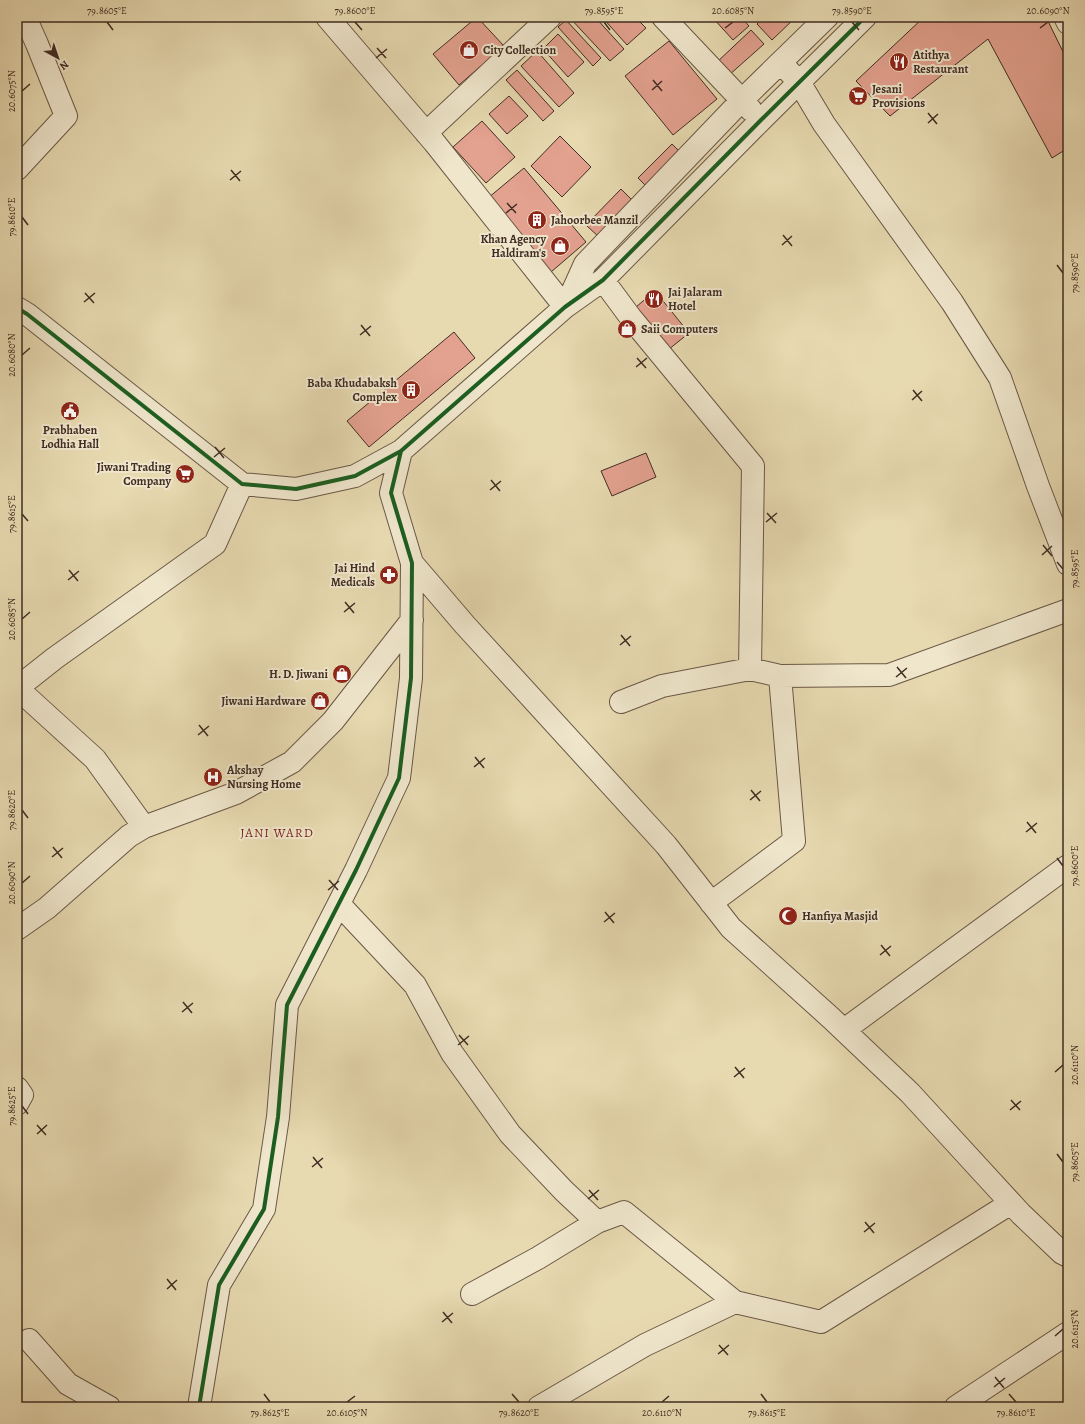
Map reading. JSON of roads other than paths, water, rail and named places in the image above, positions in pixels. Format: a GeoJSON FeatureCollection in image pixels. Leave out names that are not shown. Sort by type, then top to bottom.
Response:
{"type":"FeatureCollection","features":[{"type":"Feature","properties":{"kind":"street"},"geometry":{"type":"LineString","coordinates":[[327,17],[426,133],[565,307]]}},
{"type":"Feature","properties":{"kind":"street"},"geometry":{"type":"LineString","coordinates":[[426,133],[550,17]]}},
{"type":"Feature","properties":{"kind":"street"},"geometry":{"type":"LineString","coordinates":[[663,17],[761,120]]}},
{"type":"Feature","properties":{"kind":"street"},"geometry":{"type":"LineString","coordinates":[[565,307],[585,264],[742,100],[826,17]]}},
{"type":"Feature","properties":{"kind":"street"},"geometry":{"type":"LineString","coordinates":[[17,308],[27,314],[242,484],[296,489],[355,476],[401,451],[565,307],[604,280],[761,120],[865,17]]}},
{"type":"Feature","properties":{"kind":"street"},"geometry":{"type":"LineString","coordinates":[[1065,17],[1068,23]]}},
{"type":"Feature","properties":{"kind":"street"},"geometry":{"type":"LineString","coordinates":[[17,170],[66,116],[27,18]]}},
{"type":"Feature","properties":{"kind":"street"},"geometry":{"type":"LineString","coordinates":[[781,63],[799,82],[824,124],[952,302],[1000,378],[1038,486],[1068,564]]}},
{"type":"Feature","properties":{"kind":"street"},"geometry":{"type":"LineString","coordinates":[[604,280],[631,318],[753,466],[750,669]]}},
{"type":"Feature","properties":{"kind":"street"},"geometry":{"type":"LineString","coordinates":[[199,1407],[219,1285],[264,1209],[278,1117],[287,1005],[339,904],[399,778],[411,678],[412,620],[412,563],[391,493],[401,451]]}},
{"type":"Feature","properties":{"kind":"street"},"geometry":{"type":"LineString","coordinates":[[144,827],[95,759],[17,688],[55,658],[214,544],[242,484]]}},
{"type":"Feature","properties":{"kind":"street"},"geometry":{"type":"LineString","coordinates":[[412,563],[475,637],[666,845],[731,928],[844,1030],[910,1093],[1011,1203],[1062,1253],[1068,1256]]}},
{"type":"Feature","properties":{"kind":"street"},"geometry":{"type":"LineString","coordinates":[[621,702],[662,686],[750,669],[780,676],[889,675],[1068,610]]}},
{"type":"Feature","properties":{"kind":"street"},"geometry":{"type":"LineString","coordinates":[[17,928],[47,908],[129,836],[144,827],[236,793],[292,762],[333,721],[412,620]]}},
{"type":"Feature","properties":{"kind":"street"},"geometry":{"type":"LineString","coordinates":[[711,903],[794,841],[780,676]]}},
{"type":"Feature","properties":{"kind":"street"},"geometry":{"type":"LineString","coordinates":[[844,1030],[1068,866]]}},
{"type":"Feature","properties":{"kind":"street"},"geometry":{"type":"LineString","coordinates":[[339,904],[415,985],[452,1053],[510,1134],[564,1191],[596,1222]]}},
{"type":"Feature","properties":{"kind":"street"},"geometry":{"type":"LineString","coordinates":[[17,1088],[22,1095],[17,1104]]}},
{"type":"Feature","properties":{"kind":"street"},"geometry":{"type":"LineString","coordinates":[[472,1294],[538,1258],[596,1222],[624,1212],[735,1302],[821,1322],[1011,1203]]}},
{"type":"Feature","properties":{"kind":"street"},"geometry":{"type":"LineString","coordinates":[[539,1407],[645,1345],[735,1302]]}},
{"type":"Feature","properties":{"kind":"street"},"geometry":{"type":"LineString","coordinates":[[956,1407],[1068,1333]]}},
{"type":"Feature","properties":{"kind":"street"},"geometry":{"type":"LineString","coordinates":[[29,1340],[68,1384],[109,1407]]}},
{"type":"Feature","properties":{"kind":"place","name":"City Collection"},"geometry":{"type":"Point","coordinates":[469,50]}},
{"type":"Feature","properties":{"kind":"place","name":"Atithya Restaurant"},"geometry":{"type":"Point","coordinates":[899,62]}},
{"type":"Feature","properties":{"kind":"place","name":"Jesani Provisions"},"geometry":{"type":"Point","coordinates":[858,96]}},
{"type":"Feature","properties":{"kind":"place","name":"Jahoorbee Manzil"},"geometry":{"type":"Point","coordinates":[537,220]}},
{"type":"Feature","properties":{"kind":"place","name":"Khan Agency Haldiram's"},"geometry":{"type":"Point","coordinates":[560,246]}},
{"type":"Feature","properties":{"kind":"place","name":"Jai Jalaram Hotel"},"geometry":{"type":"Point","coordinates":[654,299]}},
{"type":"Feature","properties":{"kind":"place","name":"Saii Computers"},"geometry":{"type":"Point","coordinates":[627,329]}},
{"type":"Feature","properties":{"kind":"place","name":"Baba Khudabaksh Complex"},"geometry":{"type":"Point","coordinates":[411,390]}},
{"type":"Feature","properties":{"kind":"place","name":"Prabhaben Lodhia Hall"},"geometry":{"type":"Point","coordinates":[70,411]}},
{"type":"Feature","properties":{"kind":"place","name":"Jiwani Trading Company"},"geometry":{"type":"Point","coordinates":[185,474]}},
{"type":"Feature","properties":{"kind":"place","name":"Jai Hind Medicals"},"geometry":{"type":"Point","coordinates":[389,575]}},
{"type":"Feature","properties":{"kind":"place","name":"H. D. Jiwani"},"geometry":{"type":"Point","coordinates":[342,674]}},
{"type":"Feature","properties":{"kind":"place","name":"Jiwani Hardware"},"geometry":{"type":"Point","coordinates":[320,701]}},
{"type":"Feature","properties":{"kind":"place","name":"Akshay Nursing Home"},"geometry":{"type":"Point","coordinates":[213,777]}},
{"type":"Feature","properties":{"kind":"place","name":"Hanfiya Masjid"},"geometry":{"type":"Point","coordinates":[788,916]}},
{"type":"Feature","properties":{"kind":"district","name":"JANI WARD"},"geometry":{"type":"Point","coordinates":[277,832]}}]}
